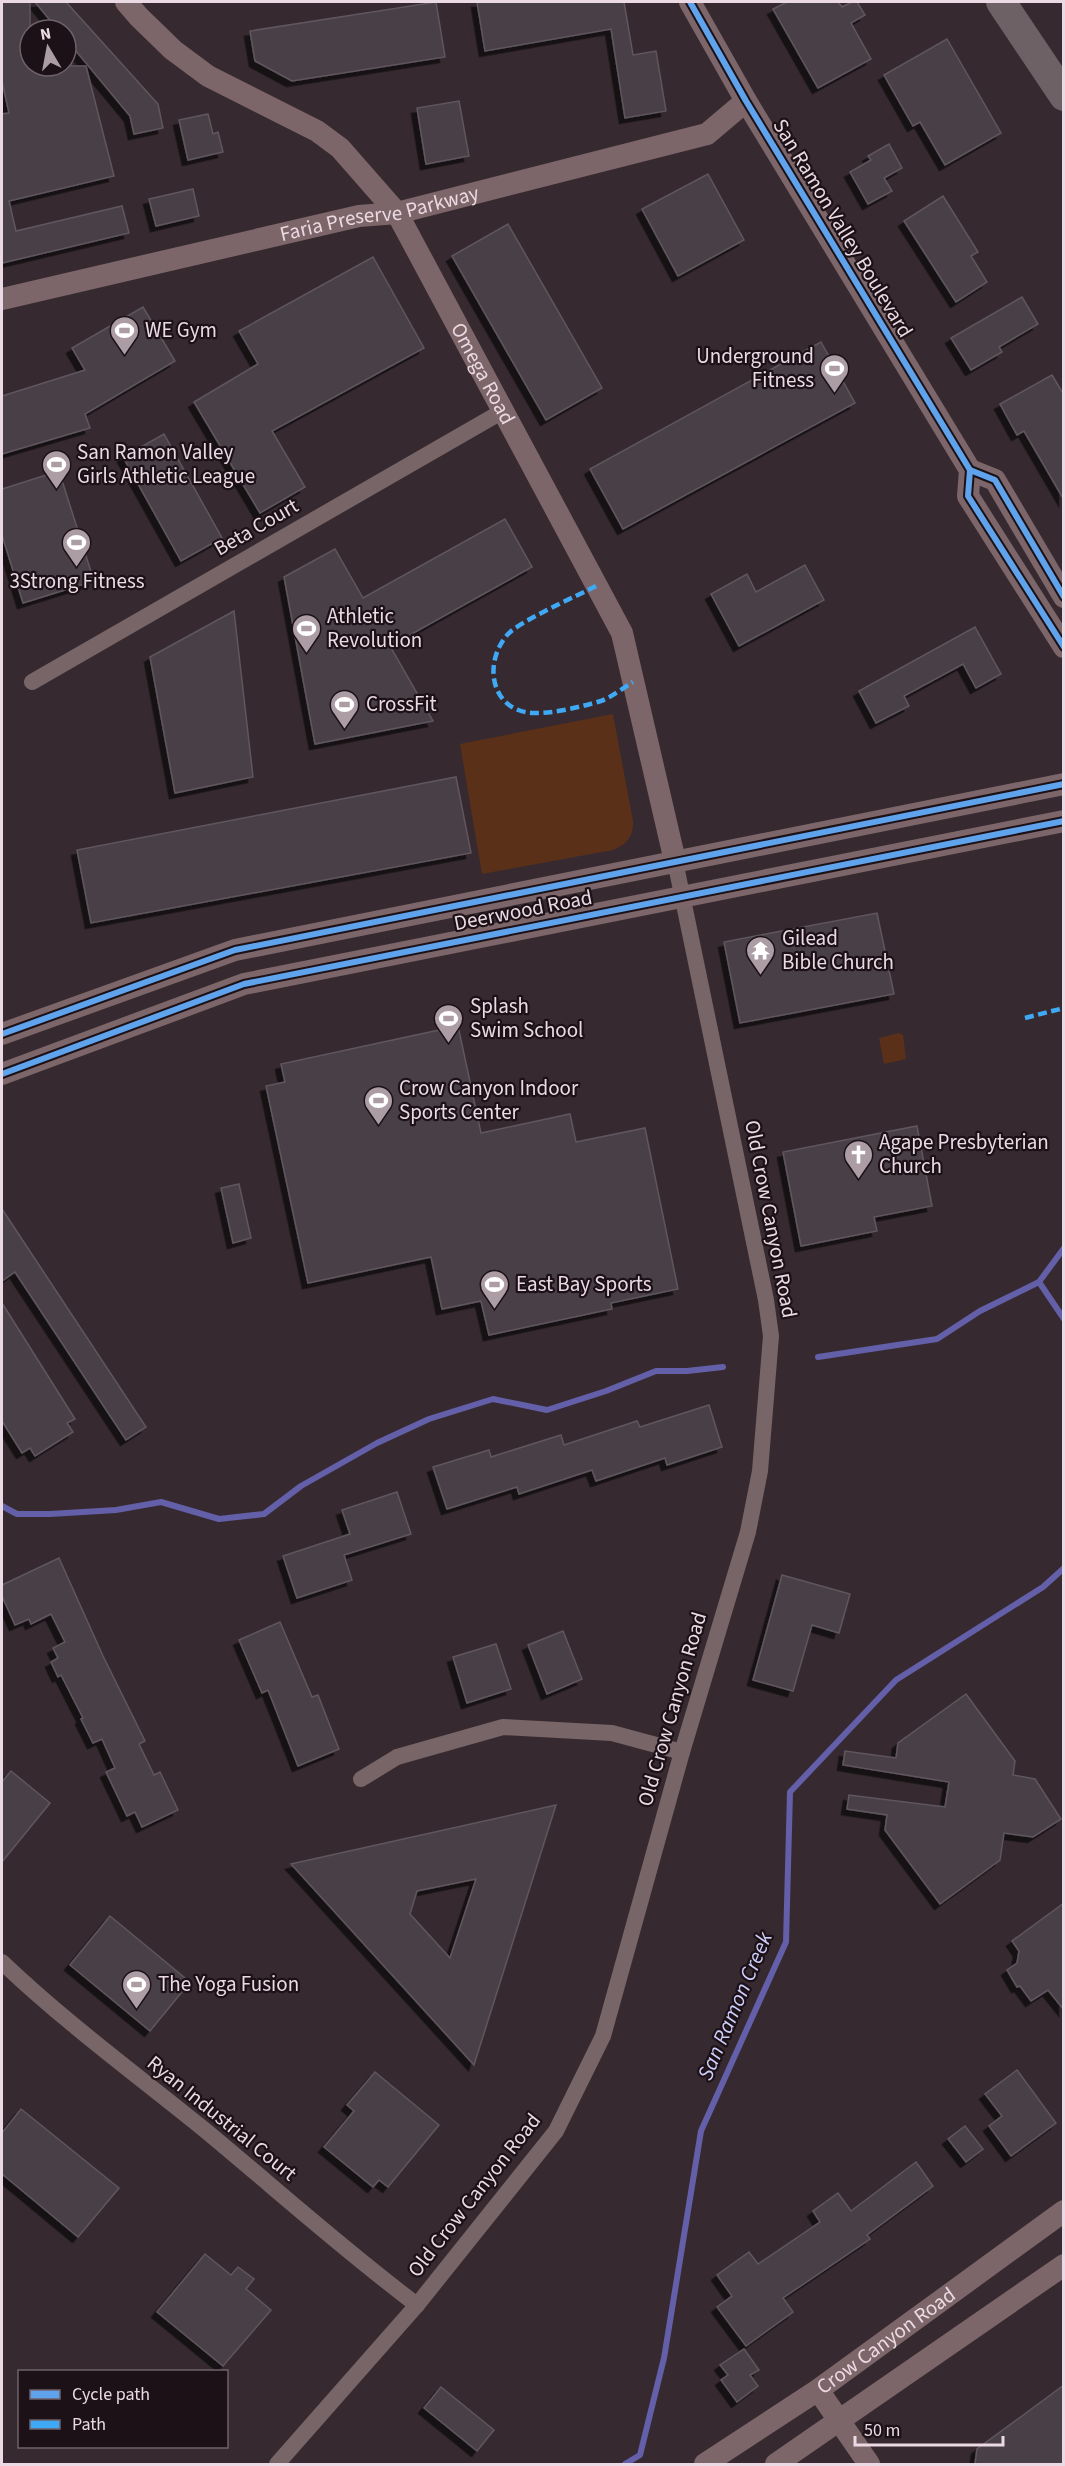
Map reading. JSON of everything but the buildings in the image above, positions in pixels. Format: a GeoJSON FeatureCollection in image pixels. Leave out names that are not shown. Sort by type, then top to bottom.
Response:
{"type":"FeatureCollection","features":[{"type":"Feature","properties":{"kind":"highway"},"geometry":{"type":"LineString","coordinates":[[1001,2],[1064,96]]}},
{"type":"Feature","properties":{"kind":"street","name":"Omega Road"},"geometry":{"type":"LineString","coordinates":[[126,2],[173,50],[208,76],[317,131],[340,148],[397,213],[621,633],[675,861]]}},
{"type":"Feature","properties":{"kind":"street","name":"San Ramon Valley Boulevard"},"geometry":{"type":"LineString","coordinates":[[690,2],[746,101],[970,470]]}},
{"type":"Feature","properties":{"kind":"street","name":"Faria Preserve Parkway"},"geometry":{"type":"LineString","coordinates":[[2,299],[359,216],[397,213],[707,134],[746,101]]}},
{"type":"Feature","properties":{"kind":"street","name":"Beta Court"},"geometry":{"type":"LineString","coordinates":[[32,682],[503,411]]}},
{"type":"Feature","properties":{"kind":"street"},"geometry":{"type":"LineString","coordinates":[[1064,597],[994,480],[970,470],[968,496],[1064,647]]}},
{"type":"Feature","properties":{"kind":"street","name":"Deerwood Road"},"geometry":{"type":"LineString","coordinates":[[2,1034],[235,950],[1064,784]]}},
{"type":"Feature","properties":{"kind":"street","name":"Deerwood Road"},"geometry":{"type":"LineString","coordinates":[[2,1074],[244,984],[1064,821]]}},
{"type":"Feature","properties":{"kind":"street","name":"Old Crow Canyon Road"},"geometry":{"type":"LineString","coordinates":[[277,2464],[417,2305],[556,2131],[603,2036],[682,1752],[748,1532],[760,1471],[771,1336],[766,1300],[675,861]]}},
{"type":"Feature","properties":{"kind":"street"},"geometry":{"type":"LineString","coordinates":[[361,1779],[397,1757],[502,1727],[612,1733],[682,1752]]}},
{"type":"Feature","properties":{"kind":"street","name":"Ryan Industrial Court"},"geometry":{"type":"LineString","coordinates":[[2,1962],[39,1998],[207,2132],[365,2266],[417,2305]]}},
{"type":"Feature","properties":{"kind":"street","name":"Crow Canyon Road"},"geometry":{"type":"LineString","coordinates":[[705,2464],[818,2390],[1064,2211]]}},
{"type":"Feature","properties":{"kind":"street","name":"Crow Canyon Road"},"geometry":{"type":"LineString","coordinates":[[776,2464],[1064,2265]]}},
{"type":"Feature","properties":{"kind":"street"},"geometry":{"type":"LineString","coordinates":[[818,2390],[869,2464]]}},
{"type":"Feature","properties":{"kind":"shaded area"},"geometry":{"type":"Polygon","coordinates":[[[613,714],[633,821],[628,839],[613,850],[482,874],[460,744],[613,714]]]}},
{"type":"Feature","properties":{"kind":"shaded area"},"geometry":{"type":"Polygon","coordinates":[[[899,1033],[903,1035],[906,1059],[884,1064],[879,1038],[899,1033]]]}},
{"type":"Feature","properties":{"kind":"waterway","name":"San Ramon Creek"},"geometry":{"type":"LineString","coordinates":[[1064,1248],[1039,1282],[1064,1319]]}},
{"type":"Feature","properties":{"kind":"waterway"},"geometry":{"type":"LineString","coordinates":[[818,1357],[937,1339],[980,1311],[1039,1282]]}},
{"type":"Feature","properties":{"kind":"waterway"},"geometry":{"type":"LineString","coordinates":[[2,1506],[17,1514],[50,1514],[116,1510],[161,1502],[219,1519],[264,1514],[301,1486],[377,1443],[429,1419],[493,1399],[547,1410],[606,1391],[656,1371],[687,1371],[723,1367]]}},
{"type":"Feature","properties":{"kind":"waterway","name":"San Ramon Creek"},"geometry":{"type":"LineString","coordinates":[[625,2464],[640,2455],[664,2358],[701,2131],[786,1942],[790,1792],[896,1680],[1043,1587],[1064,1568]]}},
{"type":"Feature","properties":{"kind":"marked path"},"geometry":{"type":"LineString","coordinates":[[596,586],[536,616],[508,634],[495,658],[493,671],[495,684],[500,695],[519,711],[541,713],[601,701],[633,682]]}},
{"type":"Feature","properties":{"kind":"marked path"},"geometry":{"type":"LineString","coordinates":[[1025,1018],[1064,1008]]}},
{"type":"Feature","properties":{"kind":"cycle path"},"geometry":{"type":"LineString","coordinates":[[690,2],[746,101],[970,470],[968,496],[1064,647]]}},
{"type":"Feature","properties":{"kind":"cycle path"},"geometry":{"type":"LineString","coordinates":[[970,470],[995,480],[1064,597]]}},
{"type":"Feature","properties":{"kind":"cycle path"},"geometry":{"type":"LineString","coordinates":[[2,1034],[235,950],[1064,784]]}},
{"type":"Feature","properties":{"kind":"cycle path"},"geometry":{"type":"LineString","coordinates":[[2,1074],[244,984],[1064,821]]}},
{"type":"Feature","properties":{"kind":"place","name":"WE Gym"},"geometry":{"type":"Point","coordinates":[124,356]}},
{"type":"Feature","properties":{"kind":"place","name":"Underground Fitness"},"geometry":{"type":"Point","coordinates":[835,394]}},
{"type":"Feature","properties":{"kind":"place","name":"San Ramon Valley Girls Athletic League"},"geometry":{"type":"Point","coordinates":[56,490]}},
{"type":"Feature","properties":{"kind":"place","name":"3Strong Fitness"},"geometry":{"type":"Point","coordinates":[77,568]}},
{"type":"Feature","properties":{"kind":"place","name":"Athletic Revolution"},"geometry":{"type":"Point","coordinates":[306,654]}},
{"type":"Feature","properties":{"kind":"place","name":"CrossFit"},"geometry":{"type":"Point","coordinates":[345,730]}},
{"type":"Feature","properties":{"kind":"place","name":"Gilead Bible Church"},"geometry":{"type":"Point","coordinates":[761,976]}},
{"type":"Feature","properties":{"kind":"place","name":"Splash Swim School"},"geometry":{"type":"Point","coordinates":[449,1044]}},
{"type":"Feature","properties":{"kind":"place","name":"Crow Canyon Indoor Sports Center"},"geometry":{"type":"Point","coordinates":[378,1126]}},
{"type":"Feature","properties":{"kind":"place","name":"Agape Presbyterian Church"},"geometry":{"type":"Point","coordinates":[858,1180]}},
{"type":"Feature","properties":{"kind":"place","name":"East Bay Sports"},"geometry":{"type":"Point","coordinates":[495,1310]}},
{"type":"Feature","properties":{"kind":"place","name":"The Yoga Fusion"},"geometry":{"type":"Point","coordinates":[137,2010]}}]}
